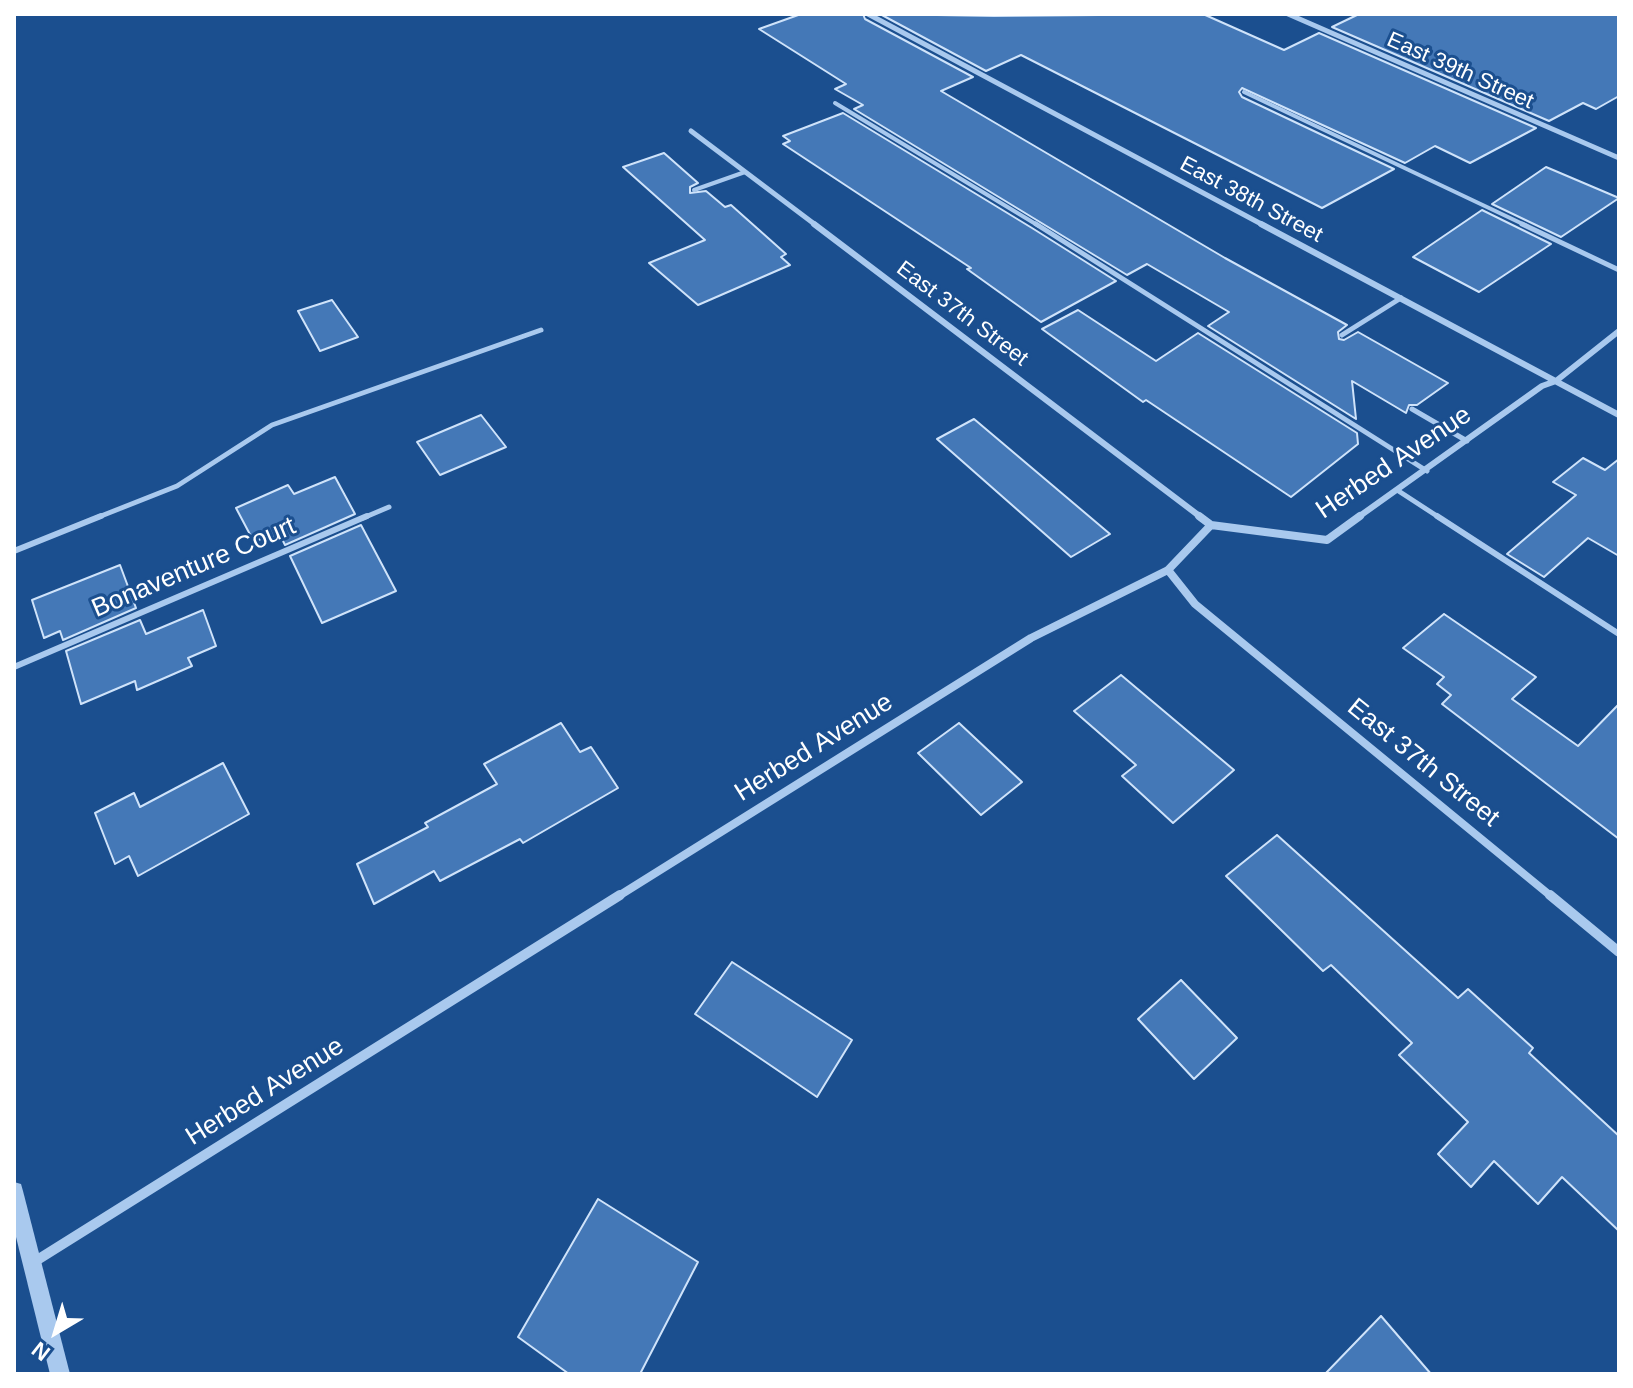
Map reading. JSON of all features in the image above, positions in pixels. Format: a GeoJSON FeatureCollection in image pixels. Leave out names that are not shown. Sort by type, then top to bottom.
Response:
{"type":"FeatureCollection","features":[{"type":"Feature","properties":{"kind":"street","name":"East 38th Street"},"geometry":{"type":"LineString","coordinates":[[868,14],[1619,415]]}},
{"type":"Feature","properties":{"kind":"street","name":"East 39th Street"},"geometry":{"type":"LineString","coordinates":[[1288,14],[1619,158]]}},
{"type":"Feature","properties":{"kind":"street","name":"East 37th Street"},"geometry":{"type":"LineString","coordinates":[[691,131],[1211,525]]}},
{"type":"Feature","properties":{"kind":"street","name":"Herbed Avenue"},"geometry":{"type":"LineString","coordinates":[[34,1262],[1031,638],[1168,570],[1211,525],[1327,540],[1542,386],[1556,381],[1619,331]]}},
{"type":"Feature","properties":{"kind":"street","name":"East 37th Street"},"geometry":{"type":"LineString","coordinates":[[1168,570],[1195,604],[1619,952]]}},
{"type":"Feature","properties":{"kind":"street"},"geometry":{"type":"LineString","coordinates":[[14,1191],[60,1374]]}},
{"type":"Feature","properties":{"kind":"lane"},"geometry":{"type":"LineString","coordinates":[[1244,92],[1619,270]]}},
{"type":"Feature","properties":{"kind":"lane"},"geometry":{"type":"LineString","coordinates":[[835,103],[1031,221],[1427,471]]}},
{"type":"Feature","properties":{"kind":"lane"},"geometry":{"type":"LineString","coordinates":[[694,190],[745,172]]}},
{"type":"Feature","properties":{"kind":"lane"},"geometry":{"type":"LineString","coordinates":[[1342,335],[1401,298]]}},
{"type":"Feature","properties":{"kind":"lane"},"geometry":{"type":"LineString","coordinates":[[14,551],[177,486],[272,425],[541,330]]}},
{"type":"Feature","properties":{"kind":"lane"},"geometry":{"type":"LineString","coordinates":[[1412,409],[1467,441]]}},
{"type":"Feature","properties":{"kind":"lane"},"geometry":{"type":"LineString","coordinates":[[1397,490],[1619,634]]}},
{"type":"Feature","properties":{"kind":"lane","name":"Bonaventure Court"},"geometry":{"type":"LineString","coordinates":[[14,667],[389,507]]}},
{"type":"Feature","properties":{"kind":"building"},"geometry":{"type":"Polygon","coordinates":[[[801,14],[863,14],[865,19],[973,77],[941,91],[1225,258],[1347,325],[1338,332],[1339,339],[1344,340],[1358,332],[1448,383],[1417,405],[1409,405],[1406,413],[1352,381],[1356,419],[1208,326],[1229,312],[1147,264],[1127,275],[854,109],[863,105],[835,89],[846,84],[759,29],[801,14]]]}},
{"type":"Feature","properties":{"kind":"building"},"geometry":{"type":"Polygon","coordinates":[[[880,14],[1203,14],[1284,50],[1319,33],[1536,128],[1470,163],[1435,146],[1405,163],[1242,88],[1239,92],[1242,97],[1394,169],[1322,208],[1021,55],[986,71],[880,14]]]}},
{"type":"Feature","properties":{"kind":"building"},"geometry":{"type":"Polygon","coordinates":[[[1359,14],[1619,14],[1619,96],[1596,109],[1583,103],[1549,121],[1332,27],[1359,14]]]}},
{"type":"Feature","properties":{"kind":"building"},"geometry":{"type":"Polygon","coordinates":[[[843,113],[1116,281],[1041,322],[967,269],[971,268],[783,144],[790,141],[783,136],[843,113]]]}},
{"type":"Feature","properties":{"kind":"building"},"geometry":{"type":"Polygon","coordinates":[[[664,153],[698,183],[690,187],[690,193],[706,191],[725,207],[731,205],[786,254],[781,257],[790,265],[698,305],[649,263],[705,240],[623,167],[664,153]]]}},
{"type":"Feature","properties":{"kind":"building"},"geometry":{"type":"Polygon","coordinates":[[[1546,167],[1619,198],[1561,237],[1492,204],[1546,167]]]}},
{"type":"Feature","properties":{"kind":"building"},"geometry":{"type":"Polygon","coordinates":[[[1482,210],[1551,244],[1479,292],[1413,257],[1482,210]]]}},
{"type":"Feature","properties":{"kind":"building"},"geometry":{"type":"Polygon","coordinates":[[[332,300],[358,337],[320,351],[298,311],[332,300]]]}},
{"type":"Feature","properties":{"kind":"building"},"geometry":{"type":"Polygon","coordinates":[[[1078,310],[1156,361],[1198,333],[1357,433],[1358,444],[1291,497],[1146,400],[1143,402],[1042,329],[1078,310]]]}},
{"type":"Feature","properties":{"kind":"building"},"geometry":{"type":"Polygon","coordinates":[[[481,415],[506,447],[440,475],[417,442],[481,415]]]}},
{"type":"Feature","properties":{"kind":"building"},"geometry":{"type":"Polygon","coordinates":[[[974,419],[1110,534],[1071,557],[937,439],[974,419]]]}},
{"type":"Feature","properties":{"kind":"building"},"geometry":{"type":"Polygon","coordinates":[[[1583,458],[1605,470],[1619,459],[1619,556],[1588,538],[1544,577],[1507,554],[1576,495],[1553,482],[1583,458]]]}},
{"type":"Feature","properties":{"kind":"building"},"geometry":{"type":"Polygon","coordinates":[[[335,477],[355,514],[285,545],[280,535],[272,538],[270,535],[254,542],[236,508],[288,485],[294,494],[335,477]]]}},
{"type":"Feature","properties":{"kind":"building"},"geometry":{"type":"Polygon","coordinates":[[[361,525],[396,591],[322,623],[290,556],[361,525]]]}},
{"type":"Feature","properties":{"kind":"building"},"geometry":{"type":"Polygon","coordinates":[[[120,565],[136,608],[63,640],[60,631],[44,638],[32,600],[120,565]]]}},
{"type":"Feature","properties":{"kind":"building"},"geometry":{"type":"Polygon","coordinates":[[[203,610],[216,646],[188,658],[192,666],[137,690],[135,681],[81,704],[66,651],[140,620],[146,634],[203,610]]]}},
{"type":"Feature","properties":{"kind":"building"},"geometry":{"type":"Polygon","coordinates":[[[1444,614],[1536,677],[1512,699],[1578,746],[1619,704],[1619,839],[1442,704],[1451,695],[1437,684],[1444,677],[1403,648],[1444,614]]]}},
{"type":"Feature","properties":{"kind":"building"},"geometry":{"type":"Polygon","coordinates":[[[1121,675],[1234,770],[1173,823],[1122,776],[1136,765],[1074,711],[1121,675]]]}},
{"type":"Feature","properties":{"kind":"building"},"geometry":{"type":"Polygon","coordinates":[[[561,723],[580,752],[591,747],[618,788],[523,843],[520,839],[440,881],[434,871],[374,904],[357,864],[428,827],[425,823],[497,784],[484,764],[561,723]]]}},
{"type":"Feature","properties":{"kind":"building"},"geometry":{"type":"Polygon","coordinates":[[[959,723],[1022,782],[981,815],[918,753],[959,723]]]}},
{"type":"Feature","properties":{"kind":"building"},"geometry":{"type":"Polygon","coordinates":[[[223,763],[249,814],[138,876],[129,856],[115,864],[95,813],[134,793],[140,807],[223,763]]]}},
{"type":"Feature","properties":{"kind":"building"},"geometry":{"type":"Polygon","coordinates":[[[1277,835],[1458,998],[1468,989],[1533,1048],[1529,1053],[1619,1136],[1619,1231],[1562,1177],[1538,1204],[1494,1161],[1471,1187],[1438,1154],[1468,1122],[1399,1055],[1412,1043],[1331,965],[1323,971],[1226,876],[1277,835]]]}},
{"type":"Feature","properties":{"kind":"building"},"geometry":{"type":"Polygon","coordinates":[[[732,962],[852,1040],[817,1097],[695,1014],[732,962]]]}},
{"type":"Feature","properties":{"kind":"building"},"geometry":{"type":"Polygon","coordinates":[[[1181,980],[1237,1038],[1194,1079],[1138,1019],[1181,980]]]}},
{"type":"Feature","properties":{"kind":"building"},"geometry":{"type":"Polygon","coordinates":[[[598,1199],[698,1262],[640,1374],[569,1374],[518,1337],[598,1199]]]}},
{"type":"Feature","properties":{"kind":"building"},"geometry":{"type":"Polygon","coordinates":[[[1381,1316],[1431,1374],[1325,1374],[1381,1316]]]}}]}
